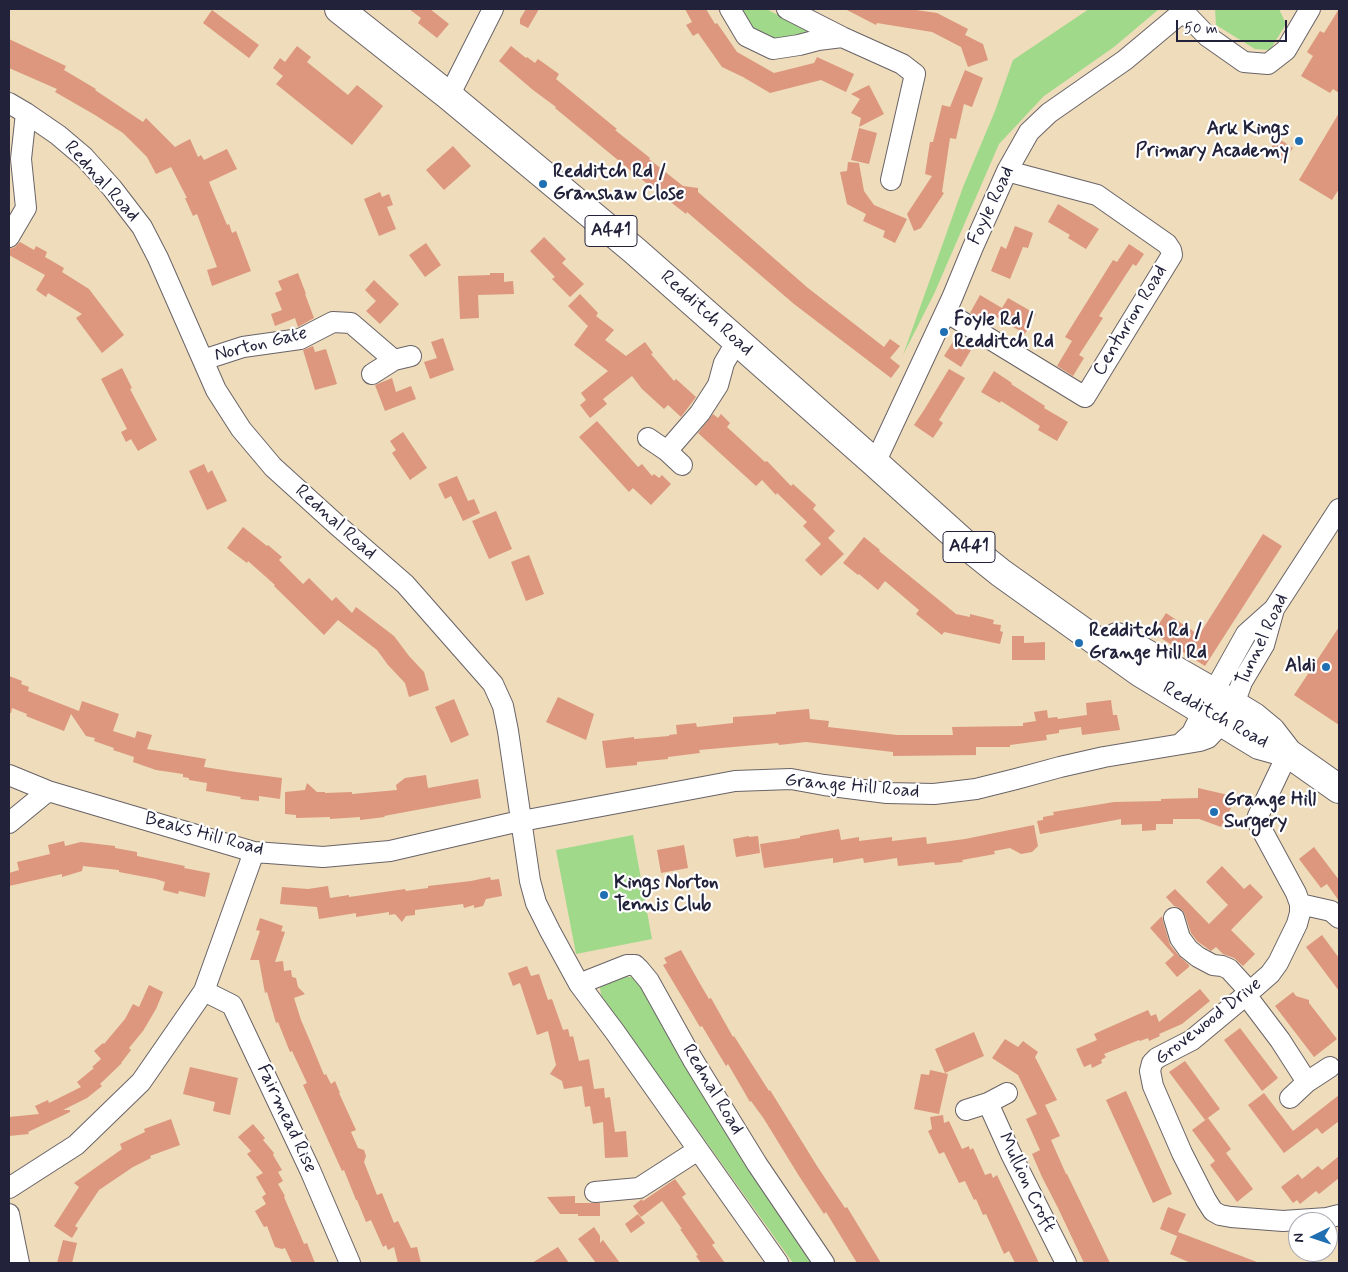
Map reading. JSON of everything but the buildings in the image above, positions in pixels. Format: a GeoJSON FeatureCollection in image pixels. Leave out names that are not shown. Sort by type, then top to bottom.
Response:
{"type":"FeatureCollection","features":[{"type":"Feature","properties":{"kind":"highway","name":"Redditch Road"},"geometry":{"type":"LineString","coordinates":[[339,9],[449,96],[635,251],[876,463],[966,545],[1070,622],[1114,635],[1218,707],[1254,717],[1271,731],[1288,753],[1339,789]]}},
{"type":"Feature","properties":{"kind":"street"},"geometry":{"type":"LineString","coordinates":[[449,96],[493,9]]}},
{"type":"Feature","properties":{"kind":"street"},"geometry":{"type":"LineString","coordinates":[[730,9],[746,36],[773,49],[842,37]]}},
{"type":"Feature","properties":{"kind":"street"},"geometry":{"type":"LineString","coordinates":[[786,9],[902,64],[916,74],[891,180]]}},
{"type":"Feature","properties":{"kind":"street"},"geometry":{"type":"LineString","coordinates":[[1185,10],[1207,36],[1244,62],[1268,64],[1286,50],[1310,9]]}},
{"type":"Feature","properties":{"kind":"street","name":"Foyle Road"},"geometry":{"type":"LineString","coordinates":[[876,463],[946,312],[1007,171],[1029,132],[1049,113],[1125,60],[1185,10]]}},
{"type":"Feature","properties":{"kind":"street"},"geometry":{"type":"LineString","coordinates":[[9,237],[26,208],[17,108]]}},
{"type":"Feature","properties":{"kind":"street","name":"Rednal Road"},"geometry":{"type":"LineString","coordinates":[[17,108],[58,135],[84,157],[112,188],[142,227],[158,258],[216,390],[241,429],[273,467],[405,584],[494,684],[503,706],[508,731],[530,881],[536,904],[580,984],[698,1150],[769,1260]]}},
{"type":"Feature","properties":{"kind":"street","name":"Centurion Road"},"geometry":{"type":"LineString","coordinates":[[946,312],[1085,397],[1172,255],[1167,244],[1097,195],[1007,171]]}},
{"type":"Feature","properties":{"kind":"street","name":"Norton Gate"},"geometry":{"type":"LineString","coordinates":[[203,360],[243,346],[300,339],[333,322],[351,323],[402,358],[372,374]]}},
{"type":"Feature","properties":{"kind":"street"},"geometry":{"type":"LineString","coordinates":[[667,451],[700,413],[718,386],[724,363],[737,341]]}},
{"type":"Feature","properties":{"kind":"street"},"geometry":{"type":"LineString","coordinates":[[648,438],[667,451],[682,465]]}},
{"type":"Feature","properties":{"kind":"street","name":"Tunnel Road"},"geometry":{"type":"LineString","coordinates":[[1218,707],[1246,634],[1274,609],[1339,509]]}},
{"type":"Feature","properties":{"kind":"street","name":"Grange Hill Road"},"geometry":{"type":"LineString","coordinates":[[522,822],[689,790],[753,780],[791,779],[887,793],[934,794],[976,789],[1104,756],[1200,741],[1208,738],[1218,707]]}},
{"type":"Feature","properties":{"kind":"street"},"geometry":{"type":"LineString","coordinates":[[1288,753],[1257,821],[1296,893],[1300,904],[1331,911],[1339,918]]}},
{"type":"Feature","properties":{"kind":"street","name":"Beaks Hill Road"},"geometry":{"type":"LineString","coordinates":[[9,775],[48,790],[254,852],[323,857],[390,851],[522,822]]}},
{"type":"Feature","properties":{"kind":"street"},"geometry":{"type":"LineString","coordinates":[[9,823],[48,790]]}},
{"type":"Feature","properties":{"kind":"street"},"geometry":{"type":"LineString","coordinates":[[9,1188],[76,1145],[141,1082],[204,992],[254,852]]}},
{"type":"Feature","properties":{"kind":"street","name":"Grovewood Drive"},"geometry":{"type":"LineString","coordinates":[[1300,904],[1297,924],[1278,963],[1270,974],[1192,1040],[1157,1058],[1152,1063],[1150,1078],[1182,1152],[1206,1200],[1214,1211],[1220,1215],[1231,1217],[1282,1221],[1327,1218],[1339,1215]]}},
{"type":"Feature","properties":{"kind":"street"},"geometry":{"type":"LineString","coordinates":[[1174,918],[1180,938],[1188,949],[1213,965],[1229,969],[1280,1040],[1307,1082]]}},
{"type":"Feature","properties":{"kind":"street","name":"Rednal Road"},"geometry":{"type":"LineString","coordinates":[[580,984],[627,965],[635,965],[639,969],[649,981],[693,1060],[757,1164],[824,1263]]}},
{"type":"Feature","properties":{"kind":"street","name":"Fairmead Rise"},"geometry":{"type":"LineString","coordinates":[[204,992],[232,1005],[310,1170],[350,1263]]}},
{"type":"Feature","properties":{"kind":"street"},"geometry":{"type":"LineString","coordinates":[[1290,1098],[1307,1082],[1330,1067]]}},
{"type":"Feature","properties":{"kind":"street"},"geometry":{"type":"LineString","coordinates":[[966,1110],[988,1103],[1007,1093]]}},
{"type":"Feature","properties":{"kind":"street","name":"Mullion Croft"},"geometry":{"type":"LineString","coordinates":[[988,1103],[1011,1154],[1066,1263]]}},
{"type":"Feature","properties":{"kind":"street"},"geometry":{"type":"LineString","coordinates":[[595,1192],[639,1188],[698,1150]]}},
{"type":"Feature","properties":{"kind":"street"},"geometry":{"type":"LineString","coordinates":[[9,1214],[19,1263]]}},
{"type":"Feature","properties":{"kind":"green space"},"geometry":{"type":"Polygon","coordinates":[[[740,9],[766,9],[810,31],[806,36],[772,43],[752,34],[740,9]]]}},
{"type":"Feature","properties":{"kind":"green space"},"geometry":{"type":"Polygon","coordinates":[[[1089,9],[1159,9],[1114,47],[1044,96],[999,144],[934,294],[903,355],[963,187],[995,111],[1013,60],[1089,9]]]}},
{"type":"Feature","properties":{"kind":"green space"},"geometry":{"type":"Polygon","coordinates":[[[1215,9],[1280,9],[1286,24],[1270,50],[1255,49],[1216,25],[1215,9]]]}},
{"type":"Feature","properties":{"kind":"green space","name":"Kings Norton Tennis Club"},"geometry":{"type":"Polygon","coordinates":[[[633,835],[652,939],[576,954],[556,850],[633,835]]]}},
{"type":"Feature","properties":{"kind":"green space"},"geometry":{"type":"Polygon","coordinates":[[[621,977],[631,977],[644,986],[817,1263],[793,1263],[601,995],[600,987],[602,983],[621,977]]]}},
{"type":"Feature","properties":{"kind":"place","name":"Ark Kings Primary Academy"},"geometry":{"type":"Point","coordinates":[1299,141]}},
{"type":"Feature","properties":{"kind":"place","name":"Redditch Rd / Granshaw Close"},"geometry":{"type":"Point","coordinates":[543,184]}},
{"type":"Feature","properties":{"kind":"place","name":"Foyle Rd / Redditch Rd"},"geometry":{"type":"Point","coordinates":[944,332]}},
{"type":"Feature","properties":{"kind":"place","name":"Redditch Rd / Grange Hill Rd"},"geometry":{"type":"Point","coordinates":[1079,643]}},
{"type":"Feature","properties":{"kind":"place","name":"Aldi"},"geometry":{"type":"Point","coordinates":[1326,667]}},
{"type":"Feature","properties":{"kind":"place","name":"Grange Hill Surgery"},"geometry":{"type":"Point","coordinates":[1214,812]}},
{"type":"Feature","properties":{"kind":"place","name":"Kings Norton Tennis Club"},"geometry":{"type":"Point","coordinates":[604,895]}}]}
